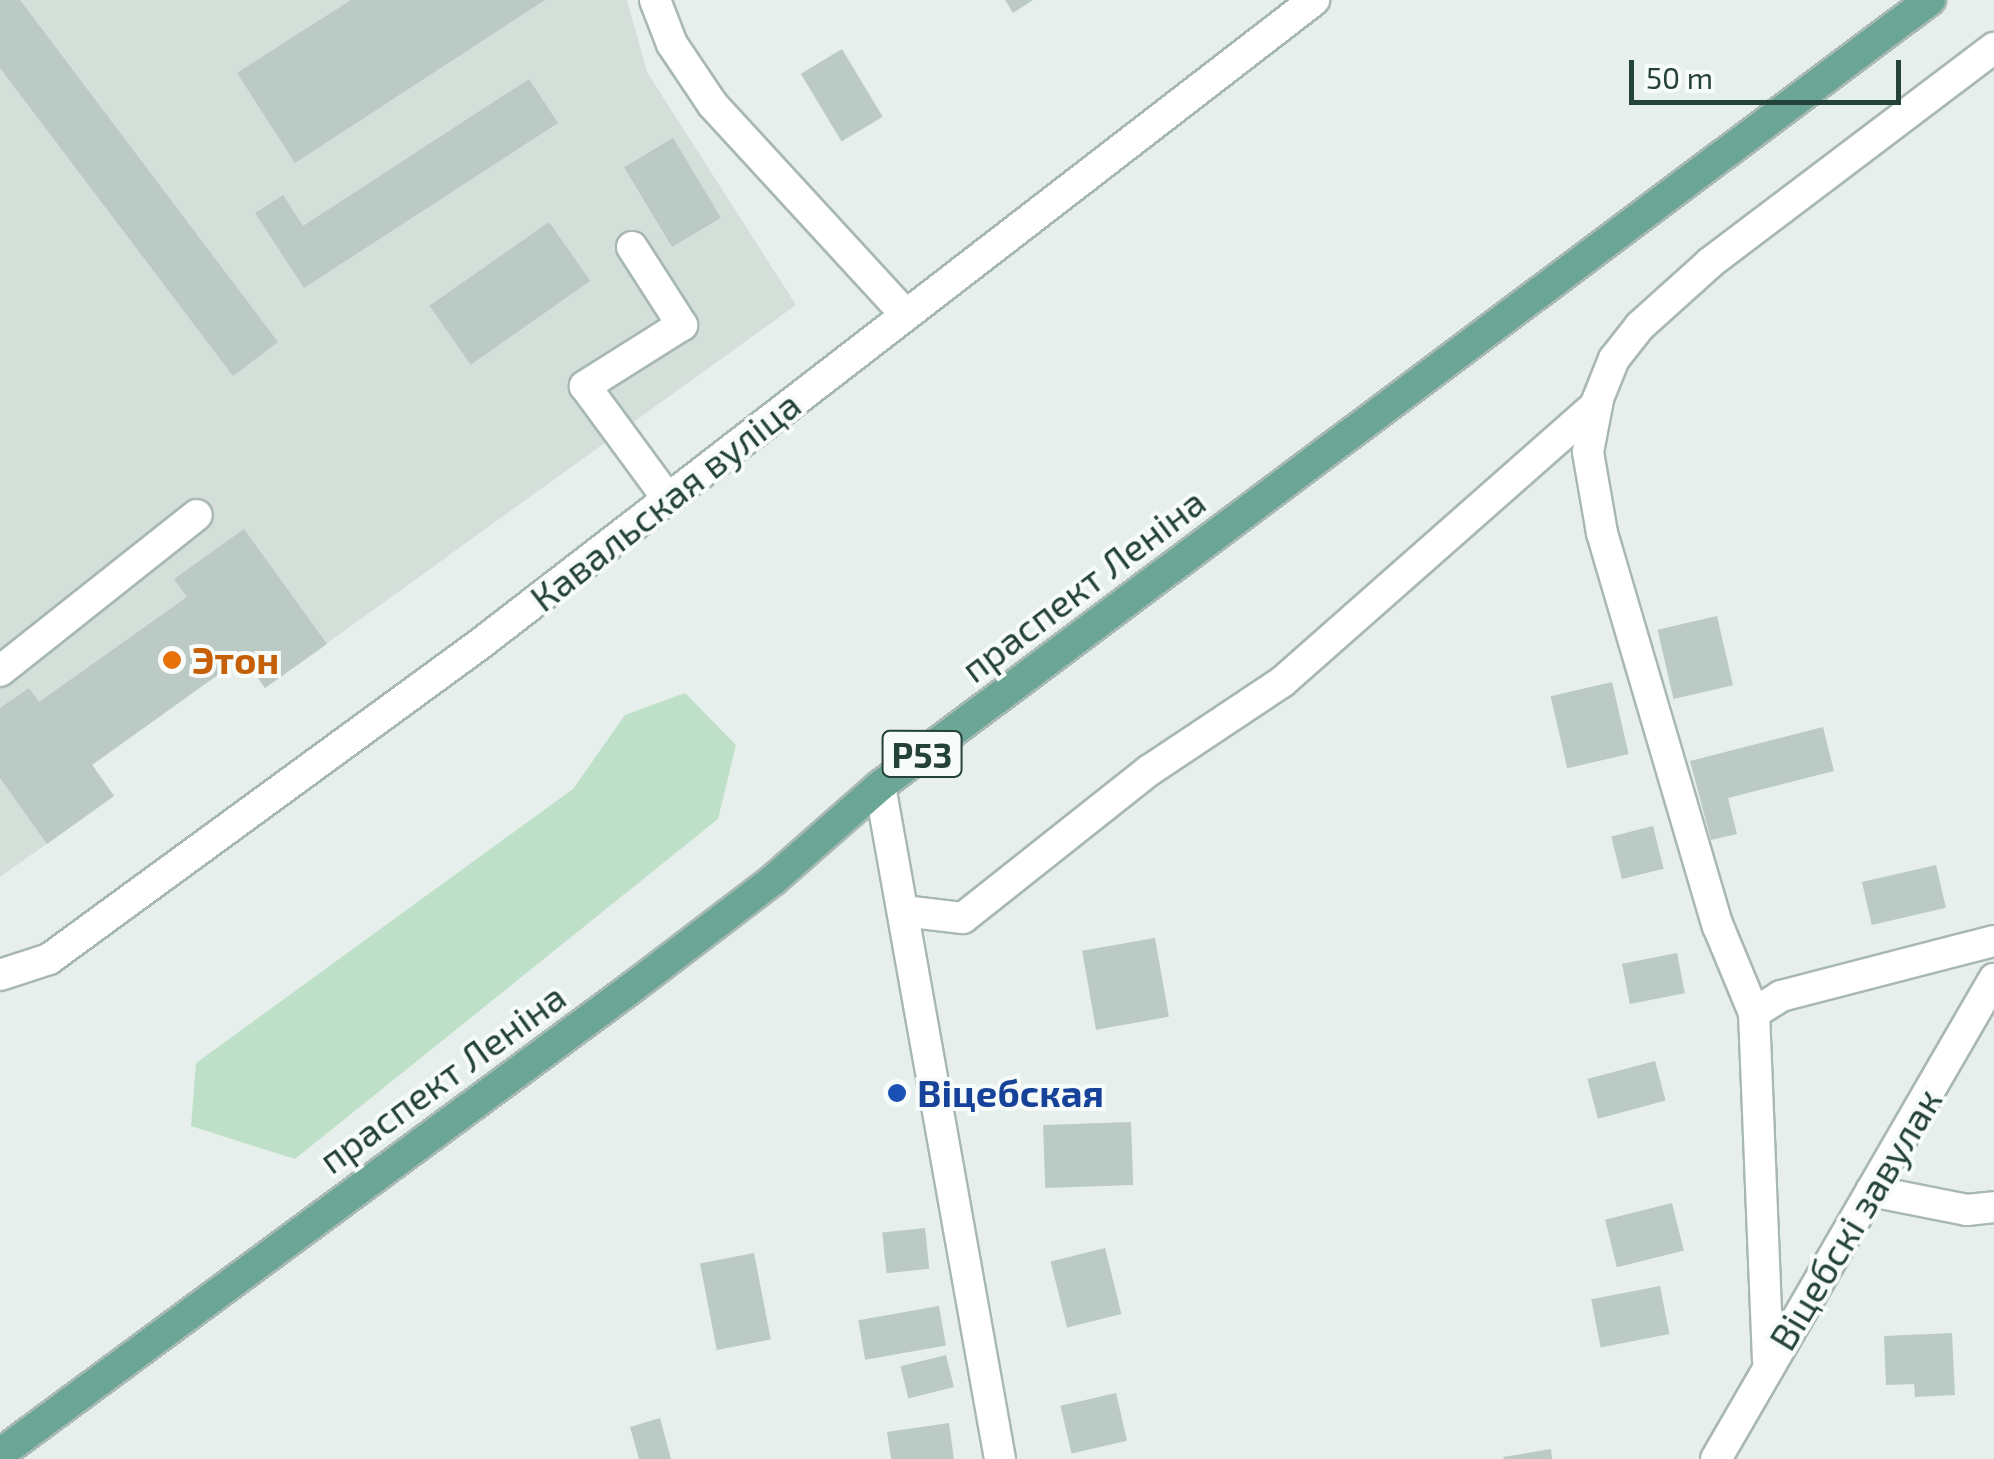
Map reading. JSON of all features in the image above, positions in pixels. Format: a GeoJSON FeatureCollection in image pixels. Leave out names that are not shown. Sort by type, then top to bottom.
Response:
{"type":"FeatureCollection","features":[{"type":"Feature","properties":{"kind":"main road","name":"праспект Леніна"},"geometry":{"type":"LineString","coordinates":[[0,1454],[634,986],[773,880],[880,786],[1930,0]]}},
{"type":"Feature","properties":{"kind":"street"},"geometry":{"type":"LineString","coordinates":[[655,0],[672,44],[712,105],[906,316]]}},
{"type":"Feature","properties":{"kind":"street","name":"Кавальская вуліца"},"geometry":{"type":"LineString","coordinates":[[0,975],[48,959],[668,499],[1314,0]]}},
{"type":"Feature","properties":{"kind":"street"},"geometry":{"type":"LineString","coordinates":[[1768,1361],[1754,1013],[1718,926],[1602,533],[1588,452],[1598,400],[1614,359],[1640,326],[1712,262],[1994,48]]}},
{"type":"Feature","properties":{"kind":"street"},"geometry":{"type":"LineString","coordinates":[[632,247],[682,326],[585,386],[668,499]]}},
{"type":"Feature","properties":{"kind":"street"},"geometry":{"type":"LineString","coordinates":[[903,911],[963,918],[1150,770],[1282,682],[1598,400]]}},
{"type":"Feature","properties":{"kind":"street"},"geometry":{"type":"LineString","coordinates":[[0,670],[196,515]]}},
{"type":"Feature","properties":{"kind":"street"},"geometry":{"type":"LineString","coordinates":[[880,786],[1000,1459]]}},
{"type":"Feature","properties":{"kind":"street"},"geometry":{"type":"LineString","coordinates":[[1754,1013],[1781,996],[1994,941]]}},
{"type":"Feature","properties":{"kind":"street","name":"Віцебскі завулак"},"geometry":{"type":"LineString","coordinates":[[1716,1459],[1768,1361],[1994,978]]}},
{"type":"Feature","properties":{"kind":"street"},"geometry":{"type":"LineString","coordinates":[[1871,1191],[1967,1210],[1994,1207]]}},
{"type":"Feature","properties":{"kind":"shaded area"},"geometry":{"type":"Polygon","coordinates":[[[0,0],[627,0],[647,72],[796,305],[265,688],[242,657],[92,764],[114,796],[0,877],[0,0]]]}},
{"type":"Feature","properties":{"kind":"green space"},"geometry":{"type":"Polygon","coordinates":[[[685,693],[736,745],[718,819],[295,1159],[191,1126],[196,1063],[573,789],[625,715],[685,693]]]}},
{"type":"Feature","properties":{"kind":"building"},"geometry":{"type":"Polygon","coordinates":[[[0,0],[20,0],[278,342],[233,376],[0,68],[0,0]]]}},
{"type":"Feature","properties":{"kind":"building"},"geometry":{"type":"Polygon","coordinates":[[[351,0],[545,0],[295,163],[237,73],[351,0]]]}},
{"type":"Feature","properties":{"kind":"building"},"geometry":{"type":"Polygon","coordinates":[[[1005,0],[1033,0],[1013,13],[1005,0]]]}},
{"type":"Feature","properties":{"kind":"building"},"geometry":{"type":"Polygon","coordinates":[[[842,49],[883,117],[842,141],[801,74],[842,49]]]}},
{"type":"Feature","properties":{"kind":"building"},"geometry":{"type":"Polygon","coordinates":[[[529,79],[558,123],[304,288],[255,213],[283,195],[303,226],[529,79]]]}},
{"type":"Feature","properties":{"kind":"building"},"geometry":{"type":"Polygon","coordinates":[[[673,138],[721,218],[672,247],[624,167],[673,138]]]}},
{"type":"Feature","properties":{"kind":"building"},"geometry":{"type":"Polygon","coordinates":[[[549,222],[590,281],[471,365],[429,306],[549,222]]]}},
{"type":"Feature","properties":{"kind":"building"},"geometry":{"type":"Polygon","coordinates":[[[244,529],[327,644],[265,688],[243,657],[92,765],[114,796],[47,844],[0,778],[0,708],[29,688],[39,702],[187,597],[174,579],[244,529]]]}},
{"type":"Feature","properties":{"kind":"building"},"geometry":{"type":"Polygon","coordinates":[[[1717,616],[1733,685],[1674,699],[1658,630],[1717,616]]]}},
{"type":"Feature","properties":{"kind":"building"},"geometry":{"type":"Polygon","coordinates":[[[1612,682],[1629,754],[1567,768],[1551,696],[1612,682]]]}},
{"type":"Feature","properties":{"kind":"building"},"geometry":{"type":"Polygon","coordinates":[[[1823,727],[1834,771],[1728,798],[1737,834],[1711,840],[1690,761],[1823,727]]]}},
{"type":"Feature","properties":{"kind":"building"},"geometry":{"type":"Polygon","coordinates":[[[1653,826],[1664,869],[1622,879],[1611,836],[1653,826]]]}},
{"type":"Feature","properties":{"kind":"building"},"geometry":{"type":"Polygon","coordinates":[[[1936,865],[1946,908],[1872,925],[1862,882],[1936,865]]]}},
{"type":"Feature","properties":{"kind":"building"},"geometry":{"type":"Polygon","coordinates":[[[1155,938],[1169,1017],[1096,1030],[1082,951],[1155,938]]]}},
{"type":"Feature","properties":{"kind":"building"},"geometry":{"type":"Polygon","coordinates":[[[1677,953],[1685,993],[1630,1004],[1622,964],[1677,953]]]}},
{"type":"Feature","properties":{"kind":"building"},"geometry":{"type":"Polygon","coordinates":[[[1655,1061],[1666,1101],[1598,1119],[1587,1079],[1655,1061]]]}},
{"type":"Feature","properties":{"kind":"building"},"geometry":{"type":"Polygon","coordinates":[[[1131,1122],[1133,1185],[1045,1188],[1043,1125],[1131,1122]]]}},
{"type":"Feature","properties":{"kind":"building"},"geometry":{"type":"Polygon","coordinates":[[[1672,1203],[1684,1251],[1617,1267],[1605,1220],[1672,1203]]]}},
{"type":"Feature","properties":{"kind":"building"},"geometry":{"type":"Polygon","coordinates":[[[925,1228],[929,1269],[887,1273],[882,1232],[925,1228]]]}},
{"type":"Feature","properties":{"kind":"building"},"geometry":{"type":"Polygon","coordinates":[[[1105,1248],[1121,1314],[1067,1328],[1051,1262],[1105,1248]]]}},
{"type":"Feature","properties":{"kind":"building"},"geometry":{"type":"Polygon","coordinates":[[[754,1253],[771,1339],[717,1350],[700,1263],[754,1253]]]}},
{"type":"Feature","properties":{"kind":"building"},"geometry":{"type":"Polygon","coordinates":[[[1660,1286],[1669,1334],[1601,1347],[1591,1299],[1660,1286]]]}},
{"type":"Feature","properties":{"kind":"building"},"geometry":{"type":"Polygon","coordinates":[[[939,1306],[946,1345],[865,1360],[858,1320],[939,1306]]]}},
{"type":"Feature","properties":{"kind":"building"},"geometry":{"type":"Polygon","coordinates":[[[1952,1333],[1955,1395],[1915,1397],[1914,1384],[1886,1385],[1884,1336],[1952,1333]]]}},
{"type":"Feature","properties":{"kind":"building"},"geometry":{"type":"Polygon","coordinates":[[[946,1355],[954,1387],[908,1398],[900,1366],[946,1355]]]}},
{"type":"Feature","properties":{"kind":"building"},"geometry":{"type":"Polygon","coordinates":[[[1116,1393],[1127,1441],[1071,1454],[1060,1406],[1116,1393]]]}},
{"type":"Feature","properties":{"kind":"building"},"geometry":{"type":"Polygon","coordinates":[[[660,1418],[671,1459],[639,1459],[630,1427],[660,1418]]]}},
{"type":"Feature","properties":{"kind":"building"},"geometry":{"type":"Polygon","coordinates":[[[949,1423],[954,1459],[891,1459],[887,1432],[949,1423]]]}},
{"type":"Feature","properties":{"kind":"building"},"geometry":{"type":"Polygon","coordinates":[[[1551,1449],[1552,1459],[1503,1457],[1551,1449]]]}},
{"type":"Feature","properties":{"kind":"place","name":"Этон"},"geometry":{"type":"Point","coordinates":[172,660]}},
{"type":"Feature","properties":{"kind":"place","name":"Віцебская"},"geometry":{"type":"Point","coordinates":[897,1093]}}]}
